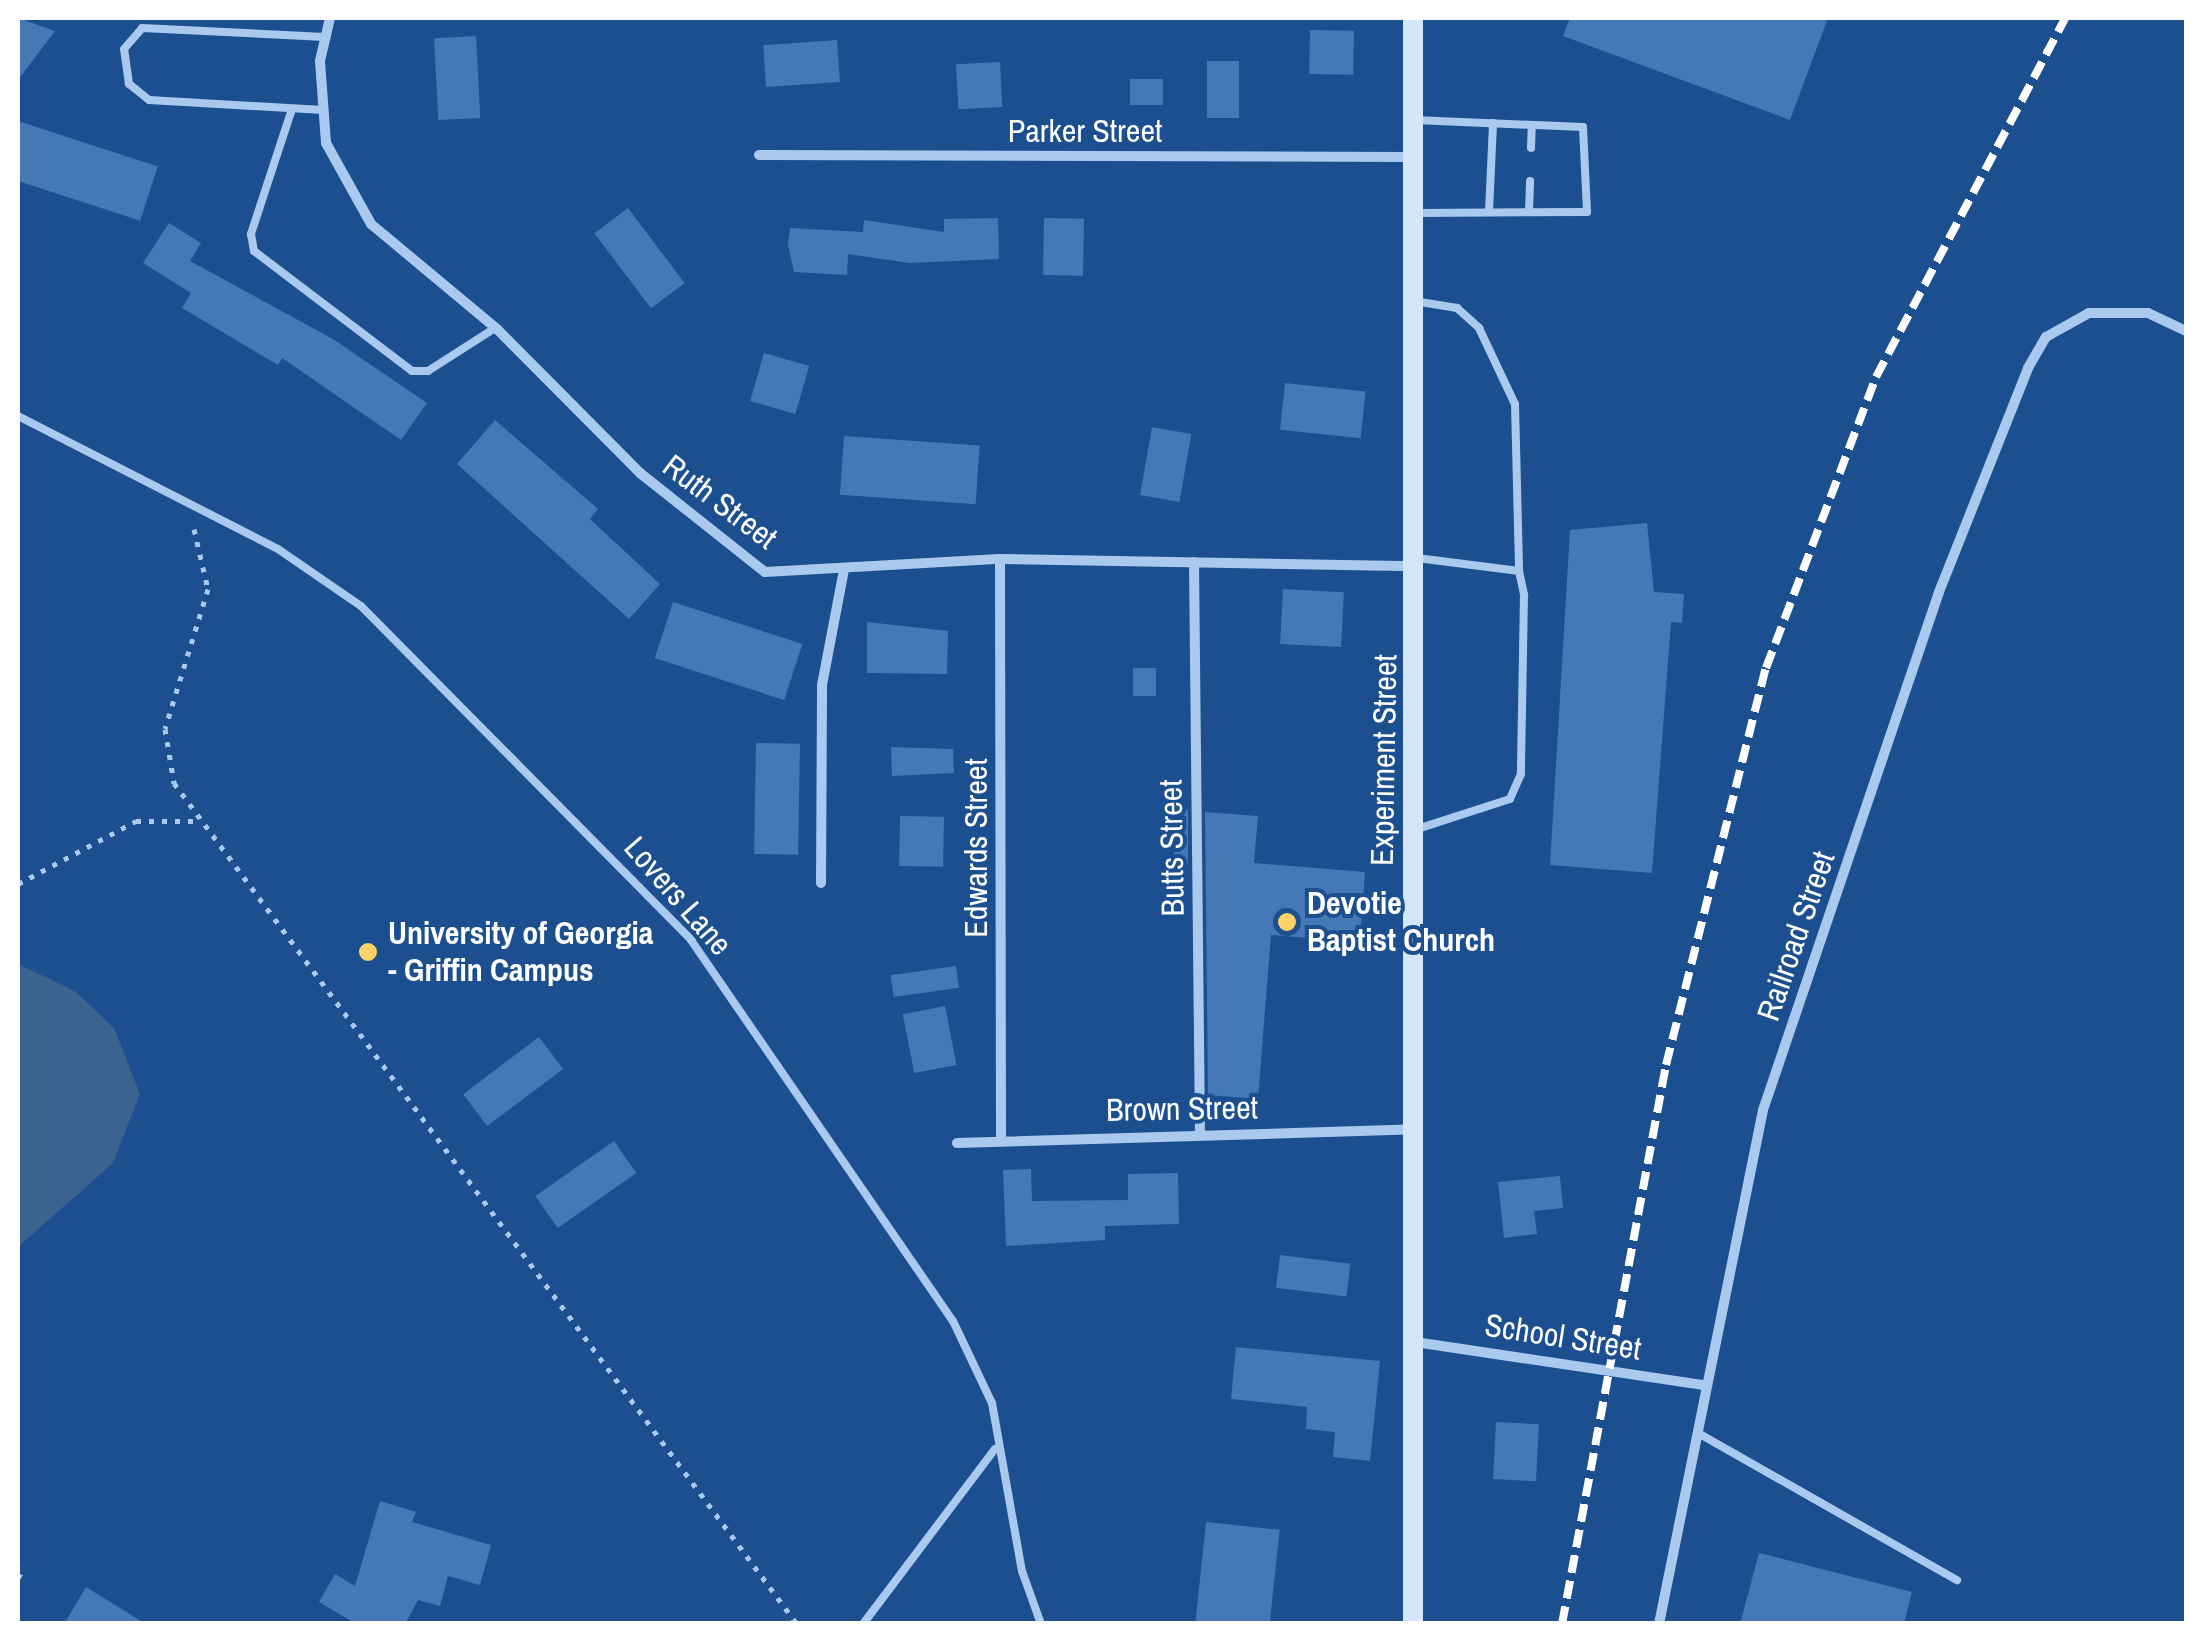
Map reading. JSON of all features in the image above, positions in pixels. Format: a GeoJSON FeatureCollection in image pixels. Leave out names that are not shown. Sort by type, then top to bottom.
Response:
{"type":"FeatureCollection","features":[{"type":"Feature","properties":{"kind":"main road","name":"Experiment Street"},"geometry":{"type":"LineString","coordinates":[[1413,18],[1410,157],[1417,562],[1408,1130],[1415,1342],[1413,1624]]}},
{"type":"Feature","properties":{"kind":"street","name":"Ruth Street"},"geometry":{"type":"LineString","coordinates":[[330,18],[323,110],[326,143],[371,224],[495,328],[640,473],[765,572],[1000,559],[1417,562]]}},
{"type":"Feature","properties":{"kind":"street","name":"Parker Street"},"geometry":{"type":"LineString","coordinates":[[759,155],[1410,157]]}},
{"type":"Feature","properties":{"kind":"street","name":"Railroad Street"},"geometry":{"type":"LineString","coordinates":[[1659,1624],[1704,1385],[1763,1110],[1938,592],[2028,368],[2046,336],[2088,313],[2148,312],[2186,331]]}},
{"type":"Feature","properties":{"kind":"street","name":"Edwards Street"},"geometry":{"type":"LineString","coordinates":[[1000,559],[1001,1137]]}},
{"type":"Feature","properties":{"kind":"street","name":"Butts Street"},"geometry":{"type":"LineString","coordinates":[[1194,562],[1200,1134]]}},
{"type":"Feature","properties":{"kind":"street"},"geometry":{"type":"LineString","coordinates":[[821,883],[822,685],[844,570]]}},
{"type":"Feature","properties":{"kind":"street","name":"Brown Street"},"geometry":{"type":"LineString","coordinates":[[957,1143],[1001,1137],[1408,1130]]}},
{"type":"Feature","properties":{"kind":"street","name":"School Street"},"geometry":{"type":"LineString","coordinates":[[1415,1342],[1704,1385]]}},
{"type":"Feature","properties":{"kind":"lane"},"geometry":{"type":"LineString","coordinates":[[323,110],[150,100],[129,84],[127,35],[142,28],[326,37]]}},
{"type":"Feature","properties":{"kind":"lane"},"geometry":{"type":"LineString","coordinates":[[292,109],[251,234],[254,251],[412,371],[428,372],[495,328]]}},
{"type":"Feature","properties":{"kind":"lane"},"geometry":{"type":"LineString","coordinates":[[1411,120],[1583,127],[1587,212],[1411,213]]}},
{"type":"Feature","properties":{"kind":"lane"},"geometry":{"type":"LineString","coordinates":[[1489,212],[1494,123]]}},
{"type":"Feature","properties":{"kind":"lane"},"geometry":{"type":"LineString","coordinates":[[1531,148],[1532,124]]}},
{"type":"Feature","properties":{"kind":"lane"},"geometry":{"type":"LineString","coordinates":[[1529,212],[1530,181]]}},
{"type":"Feature","properties":{"kind":"lane"},"geometry":{"type":"LineString","coordinates":[[1412,300],[1457,308],[1479,328],[1515,404],[1521,774],[1510,799],[1490,812],[1412,830]]}},
{"type":"Feature","properties":{"kind":"lane","name":"Lovers Lane"},"geometry":{"type":"LineString","coordinates":[[18,416],[278,550],[361,606],[690,940],[954,1321],[992,1402],[996,1450],[1041,1624]]}},
{"type":"Feature","properties":{"kind":"lane"},"geometry":{"type":"LineString","coordinates":[[1417,562],[1518,571]]}},
{"type":"Feature","properties":{"kind":"lane"},"geometry":{"type":"LineString","coordinates":[[1698,1432],[1957,1580]]}},
{"type":"Feature","properties":{"kind":"lane"},"geometry":{"type":"LineString","coordinates":[[863,1624],[996,1450]]}},
{"type":"Feature","properties":{"kind":"path"},"geometry":{"type":"LineString","coordinates":[[188,520],[208,590],[164,756],[198,821],[341,996],[797,1624]]}},
{"type":"Feature","properties":{"kind":"path"},"geometry":{"type":"LineString","coordinates":[[18,884],[136,821],[198,821]]}},
{"type":"Feature","properties":{"kind":"path"},"geometry":{"type":"LineString","coordinates":[[18,1578],[25,1567]]}},
{"type":"Feature","properties":{"kind":"water"},"geometry":{"type":"Polygon","coordinates":[[[18,964],[75,991],[114,1028],[140,1094],[113,1163],[18,1247],[18,964]]]}},
{"type":"Feature","properties":{"kind":"building"},"geometry":{"type":"Polygon","coordinates":[[[18,18],[55,31],[18,80],[18,18]]]}},
{"type":"Feature","properties":{"kind":"building"},"geometry":{"type":"Polygon","coordinates":[[[1570,18],[1828,18],[1790,120],[1563,36],[1570,18]]]}},
{"type":"Feature","properties":{"kind":"building"},"geometry":{"type":"Polygon","coordinates":[[[1310,30],[1354,31],[1353,75],[1309,74],[1310,30]]]}},
{"type":"Feature","properties":{"kind":"building"},"geometry":{"type":"Polygon","coordinates":[[[476,36],[480,118],[438,120],[434,38],[476,36]]]}},
{"type":"Feature","properties":{"kind":"building"},"geometry":{"type":"Polygon","coordinates":[[[837,40],[840,82],[766,87],[763,45],[837,40]]]}},
{"type":"Feature","properties":{"kind":"building"},"geometry":{"type":"Polygon","coordinates":[[[1207,61],[1239,61],[1239,118],[1207,118],[1207,61]]]}},
{"type":"Feature","properties":{"kind":"building"},"geometry":{"type":"Polygon","coordinates":[[[1000,62],[1002,107],[958,109],[956,64],[1000,62]]]}},
{"type":"Feature","properties":{"kind":"building"},"geometry":{"type":"Polygon","coordinates":[[[1130,79],[1163,79],[1163,105],[1130,105],[1130,79]]]}},
{"type":"Feature","properties":{"kind":"building"},"geometry":{"type":"Polygon","coordinates":[[[18,121],[158,166],[140,221],[18,181],[18,121]]]}},
{"type":"Feature","properties":{"kind":"building"},"geometry":{"type":"Polygon","coordinates":[[[628,208],[685,283],[651,308],[594,233],[628,208]]]}},
{"type":"Feature","properties":{"kind":"building"},"geometry":{"type":"Polygon","coordinates":[[[998,218],[999,259],[909,263],[848,254],[847,275],[794,272],[788,245],[790,228],[863,232],[864,220],[944,232],[944,219],[998,218]]]}},
{"type":"Feature","properties":{"kind":"building"},"geometry":{"type":"Polygon","coordinates":[[[1044,218],[1084,219],[1083,276],[1043,275],[1044,218]]]}},
{"type":"Feature","properties":{"kind":"building"},"geometry":{"type":"Polygon","coordinates":[[[169,223],[201,243],[190,261],[333,339],[427,403],[401,440],[282,358],[278,365],[182,308],[191,293],[143,263],[169,223]]]}},
{"type":"Feature","properties":{"kind":"building"},"geometry":{"type":"Polygon","coordinates":[[[764,353],[809,366],[795,414],[750,401],[764,353]]]}},
{"type":"Feature","properties":{"kind":"building"},"geometry":{"type":"Polygon","coordinates":[[[1285,383],[1366,391],[1361,438],[1280,430],[1285,383]]]}},
{"type":"Feature","properties":{"kind":"building"},"geometry":{"type":"Polygon","coordinates":[[[495,420],[598,509],[590,519],[660,584],[629,619],[457,464],[495,420]]]}},
{"type":"Feature","properties":{"kind":"building"},"geometry":{"type":"Polygon","coordinates":[[[1152,427],[1191,434],[1179,502],[1140,495],[1152,427]]]}},
{"type":"Feature","properties":{"kind":"building"},"geometry":{"type":"Polygon","coordinates":[[[844,436],[980,445],[976,504],[840,495],[844,436]]]}},
{"type":"Feature","properties":{"kind":"building"},"geometry":{"type":"Polygon","coordinates":[[[1647,523],[1654,592],[1684,594],[1682,623],[1671,622],[1652,873],[1550,865],[1570,530],[1647,523]]]}},
{"type":"Feature","properties":{"kind":"building"},"geometry":{"type":"Polygon","coordinates":[[[1283,589],[1344,592],[1341,647],[1280,644],[1283,589]]]}},
{"type":"Feature","properties":{"kind":"building"},"geometry":{"type":"Polygon","coordinates":[[[673,602],[802,644],[784,700],[655,658],[673,602]]]}},
{"type":"Feature","properties":{"kind":"building"},"geometry":{"type":"Polygon","coordinates":[[[867,622],[948,631],[947,674],[867,673],[867,622]]]}},
{"type":"Feature","properties":{"kind":"building"},"geometry":{"type":"Polygon","coordinates":[[[1133,668],[1156,668],[1156,696],[1133,696],[1133,668]]]}},
{"type":"Feature","properties":{"kind":"building"},"geometry":{"type":"Polygon","coordinates":[[[756,743],[800,744],[798,855],[754,854],[756,743]]]}},
{"type":"Feature","properties":{"kind":"building"},"geometry":{"type":"Polygon","coordinates":[[[891,747],[953,749],[954,773],[892,776],[891,747]]]}},
{"type":"Feature","properties":{"kind":"building"},"geometry":{"type":"Polygon","coordinates":[[[1177,809],[1188,810],[1188,864],[1173,863],[1177,809]]]}},
{"type":"Feature","properties":{"kind":"building"},"geometry":{"type":"Polygon","coordinates":[[[1205,812],[1258,816],[1254,863],[1365,872],[1360,942],[1271,935],[1258,1099],[1208,1095],[1205,812]]]}},
{"type":"Feature","properties":{"kind":"building"},"geometry":{"type":"Polygon","coordinates":[[[900,816],[944,817],[943,867],[899,866],[900,816]]]}},
{"type":"Feature","properties":{"kind":"building"},"geometry":{"type":"Polygon","coordinates":[[[956,966],[959,988],[894,997],[891,975],[956,966]]]}},
{"type":"Feature","properties":{"kind":"building"},"geometry":{"type":"Polygon","coordinates":[[[945,1006],[956,1065],[914,1073],[903,1014],[945,1006]]]}},
{"type":"Feature","properties":{"kind":"building"},"geometry":{"type":"Polygon","coordinates":[[[539,1037],[563,1069],[487,1126],[463,1094],[539,1037]]]}},
{"type":"Feature","properties":{"kind":"building"},"geometry":{"type":"Polygon","coordinates":[[[614,1141],[636,1173],[558,1228],[535,1196],[614,1141]]]}},
{"type":"Feature","properties":{"kind":"building"},"geometry":{"type":"Polygon","coordinates":[[[1031,1169],[1032,1201],[1128,1200],[1128,1174],[1178,1173],[1179,1224],[1105,1226],[1105,1240],[1006,1246],[1003,1170],[1031,1169]]]}},
{"type":"Feature","properties":{"kind":"building"},"geometry":{"type":"Polygon","coordinates":[[[1560,1176],[1563,1208],[1534,1211],[1537,1234],[1504,1238],[1498,1182],[1560,1176]]]}},
{"type":"Feature","properties":{"kind":"building"},"geometry":{"type":"Polygon","coordinates":[[[1280,1255],[1350,1264],[1346,1296],[1276,1288],[1280,1255]]]}},
{"type":"Feature","properties":{"kind":"building"},"geometry":{"type":"Polygon","coordinates":[[[1236,1347],[1380,1361],[1370,1461],[1333,1457],[1335,1432],[1306,1429],[1307,1407],[1231,1399],[1236,1347]]]}},
{"type":"Feature","properties":{"kind":"building"},"geometry":{"type":"Polygon","coordinates":[[[1496,1422],[1539,1424],[1536,1481],[1493,1479],[1496,1422]]]}},
{"type":"Feature","properties":{"kind":"building"},"geometry":{"type":"Polygon","coordinates":[[[380,1501],[416,1512],[412,1522],[491,1545],[480,1585],[448,1576],[440,1606],[418,1600],[405,1624],[356,1624],[319,1602],[335,1574],[355,1586],[380,1501]]]}},
{"type":"Feature","properties":{"kind":"building"},"geometry":{"type":"Polygon","coordinates":[[[1206,1522],[1280,1530],[1270,1624],[1195,1623],[1206,1522]]]}},
{"type":"Feature","properties":{"kind":"building"},"geometry":{"type":"Polygon","coordinates":[[[1759,1553],[1912,1592],[1904,1624],[1740,1624],[1759,1553]]]}},
{"type":"Feature","properties":{"kind":"building"},"geometry":{"type":"Polygon","coordinates":[[[86,1587],[146,1624],[64,1624],[86,1587]]]}},
{"type":"Feature","properties":{"kind":"railway"},"geometry":{"type":"LineString","coordinates":[[1562,1624],[1666,1065],[1766,668],[1876,377],[2065,18]]}},
{"type":"Feature","properties":{"kind":"place","name":"Devotie Baptist Church"},"geometry":{"type":"Point","coordinates":[1287,922]}},
{"type":"Feature","properties":{"kind":"place","name":"University of Georgia - Griffin Campus"},"geometry":{"type":"Point","coordinates":[368,952]}}]}
